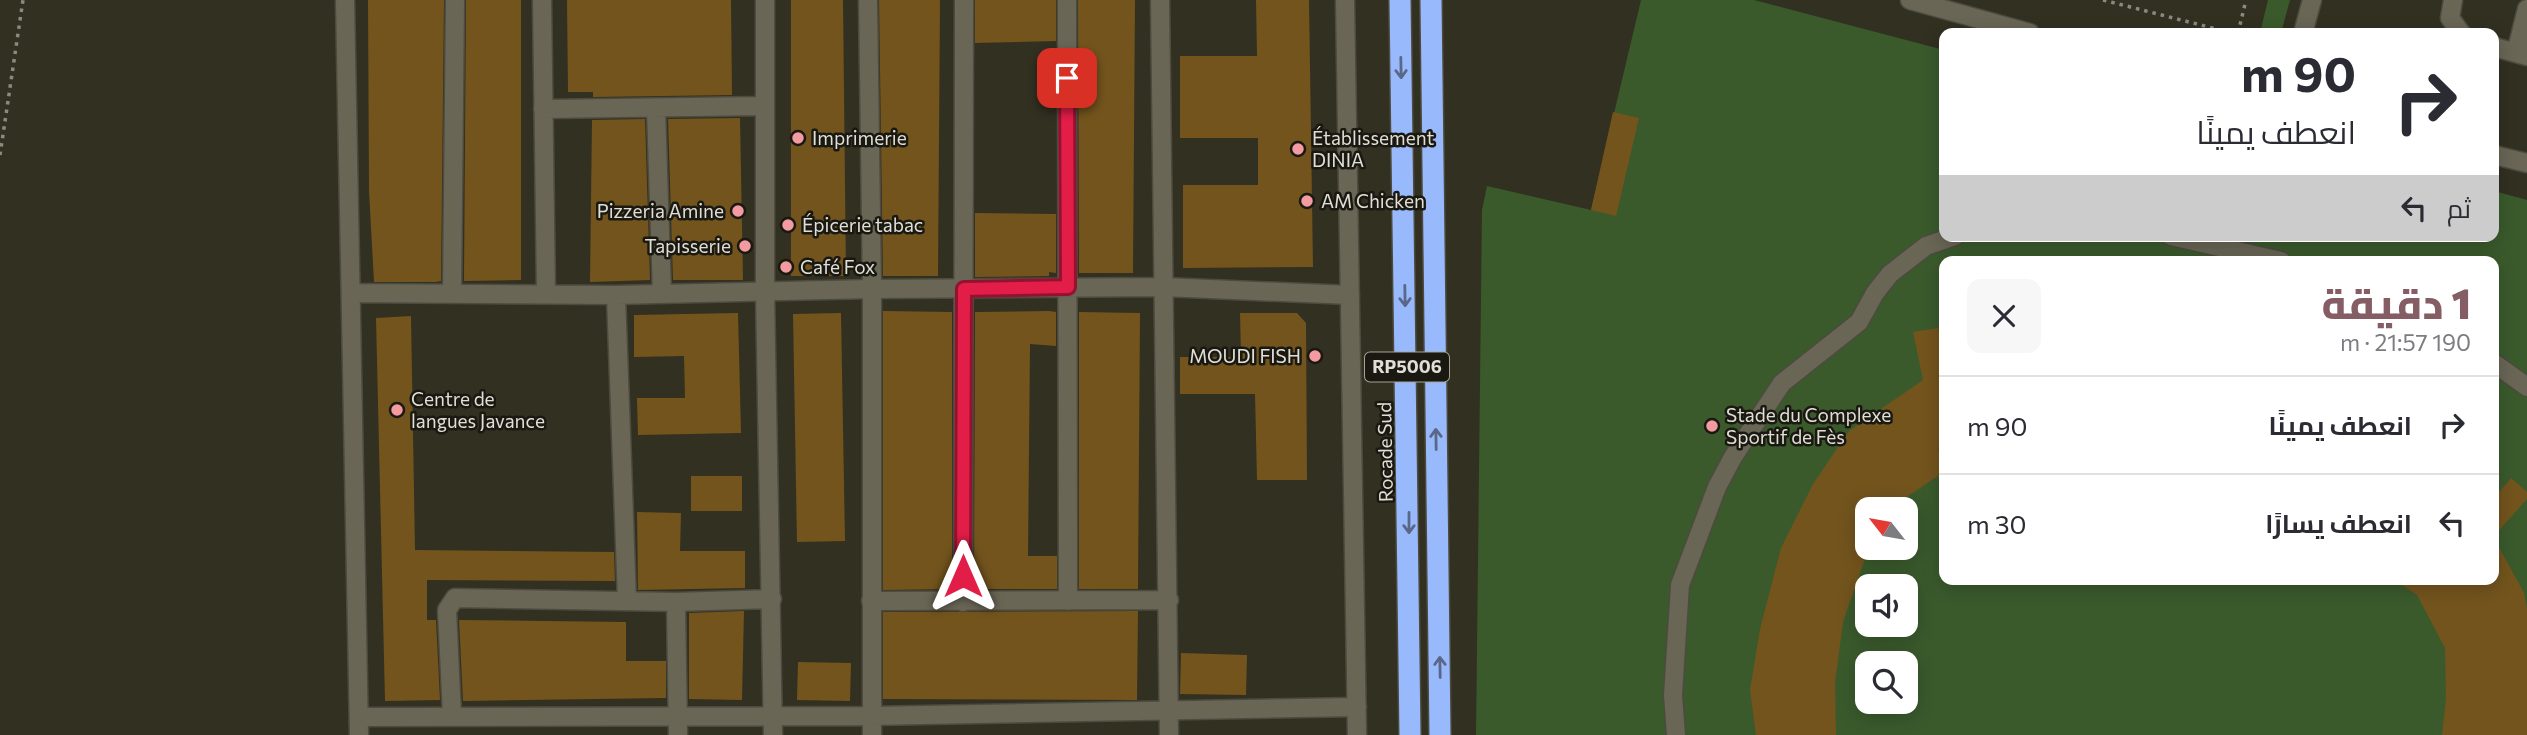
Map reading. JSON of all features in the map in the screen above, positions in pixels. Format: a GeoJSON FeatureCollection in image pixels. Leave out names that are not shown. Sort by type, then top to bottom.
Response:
{"type":"FeatureCollection","features":[{"type":"Feature","properties":{"kind":"highway","name":"Rocade Sud"},"geometry":{"type":"LineString","coordinates":[[1400,0],[1410,735]]}},
{"type":"Feature","properties":{"kind":"highway","name":"RP5006"},"geometry":{"type":"LineString","coordinates":[[1431,0],[1440,735]]}},
{"type":"Feature","properties":{"kind":"street"},"geometry":{"type":"LineString","coordinates":[[345,0],[359,726],[452,715],[871,716],[1357,707]]}},
{"type":"Feature","properties":{"kind":"street"},"geometry":{"type":"LineString","coordinates":[[452,293],[455,0]]}},
{"type":"Feature","properties":{"kind":"street"},"geometry":{"type":"LineString","coordinates":[[542,0],[545,293]]}},
{"type":"Feature","properties":{"kind":"street"},"geometry":{"type":"LineString","coordinates":[[765,0],[765,292],[773,735]]}},
{"type":"Feature","properties":{"kind":"street"},"geometry":{"type":"LineString","coordinates":[[868,0],[872,289],[872,735]]}},
{"type":"Feature","properties":{"kind":"street"},"geometry":{"type":"LineString","coordinates":[[963,602],[964,0]]}},
{"type":"Feature","properties":{"kind":"street"},"geometry":{"type":"LineString","coordinates":[[1067,0],[1068,601]]}},
{"type":"Feature","properties":{"kind":"street"},"geometry":{"type":"LineString","coordinates":[[1160,0],[1169,600],[1168,735]]}},
{"type":"Feature","properties":{"kind":"street"},"geometry":{"type":"LineString","coordinates":[[1345,0],[1357,735]]}},
{"type":"Feature","properties":{"kind":"street"},"geometry":{"type":"LineString","coordinates":[[1910,0],[2012,28]]}},
{"type":"Feature","properties":{"kind":"street"},"geometry":{"type":"LineString","coordinates":[[2304,28],[2312,0]]}},
{"type":"Feature","properties":{"kind":"street"},"geometry":{"type":"LineString","coordinates":[[2453,0],[2450,18],[2457,28]]}},
{"type":"Feature","properties":{"kind":"street"},"geometry":{"type":"LineString","coordinates":[[2499,48],[2522,55],[2527,9]]}},
{"type":"Feature","properties":{"kind":"street"},"geometry":{"type":"LineString","coordinates":[[543,109],[764,106]]}},
{"type":"Feature","properties":{"kind":"street"},"geometry":{"type":"LineString","coordinates":[[656,109],[662,294]]}},
{"type":"Feature","properties":{"kind":"street"},"geometry":{"type":"LineString","coordinates":[[2499,156],[2527,163]]}},
{"type":"Feature","properties":{"kind":"street"},"geometry":{"type":"LineString","coordinates":[[1676,735],[1674,695],[1680,585],[1692,549],[1727,467],[1782,383],[1859,322],[1875,293],[1890,274],[1926,246],[1939,242]]}},
{"type":"Feature","properties":{"kind":"street"},"geometry":{"type":"LineString","coordinates":[[2197,242],[2259,256]]}},
{"type":"Feature","properties":{"kind":"street"},"geometry":{"type":"LineString","coordinates":[[352,293],[616,295],[872,289],[1164,287],[1350,295]]}},
{"type":"Feature","properties":{"kind":"street"},"geometry":{"type":"LineString","coordinates":[[616,295],[627,601]]}},
{"type":"Feature","properties":{"kind":"street"},"geometry":{"type":"LineString","coordinates":[[2499,367],[2527,387]]}},
{"type":"Feature","properties":{"kind":"street"},"geometry":{"type":"LineString","coordinates":[[452,715],[447,610],[455,598],[676,602],[772,599]]}},
{"type":"Feature","properties":{"kind":"street"},"geometry":{"type":"LineString","coordinates":[[871,601],[1169,600]]}},
{"type":"Feature","properties":{"kind":"street"},"geometry":{"type":"LineString","coordinates":[[676,602],[678,735]]}},
{"type":"Feature","properties":{"kind":"path"},"geometry":{"type":"LineString","coordinates":[[0,155],[23,0]]}},
{"type":"Feature","properties":{"kind":"path"},"geometry":{"type":"LineString","coordinates":[[2103,0],[2215,28]]}},
{"type":"Feature","properties":{"kind":"path"},"geometry":{"type":"LineString","coordinates":[[2237,28],[2246,0]]}},
{"type":"Feature","properties":{"kind":"green space","name":"Stade du Complexe Sportif de Fès"},"geometry":{"type":"Polygon","coordinates":[[[1641,0],[1754,0],[1939,49],[1939,242],[2499,242],[2499,192],[2527,200],[2527,735],[1476,735],[1482,210],[1487,186],[1591,210],[1641,0]]]}},
{"type":"Feature","properties":{"kind":"green space"},"geometry":{"type":"Polygon","coordinates":[[[2268,0],[2290,0],[2282,28],[2261,28],[2268,0]]]}},
{"type":"Feature","properties":{"kind":"building"},"geometry":{"type":"Polygon","coordinates":[[[368,0],[444,0],[441,281],[374,282],[369,191],[368,0]]]}},
{"type":"Feature","properties":{"kind":"building"},"geometry":{"type":"Polygon","coordinates":[[[466,0],[521,0],[521,280],[464,281],[466,0]]]}},
{"type":"Feature","properties":{"kind":"building"},"geometry":{"type":"Polygon","coordinates":[[[567,0],[731,0],[732,95],[593,97],[593,92],[568,92],[567,0]]]}},
{"type":"Feature","properties":{"kind":"building"},"geometry":{"type":"Polygon","coordinates":[[[791,0],[843,0],[846,276],[791,276],[791,0]]]}},
{"type":"Feature","properties":{"kind":"building"},"geometry":{"type":"Polygon","coordinates":[[[879,0],[940,0],[938,276],[883,276],[879,0]]]}},
{"type":"Feature","properties":{"kind":"building"},"geometry":{"type":"Polygon","coordinates":[[[975,0],[1056,0],[1056,41],[975,43],[975,0]]]}},
{"type":"Feature","properties":{"kind":"building"},"geometry":{"type":"Polygon","coordinates":[[[1078,0],[1135,0],[1133,273],[1079,273],[1078,0]]]}},
{"type":"Feature","properties":{"kind":"building"},"geometry":{"type":"Polygon","coordinates":[[[1256,0],[1309,0],[1313,267],[1183,268],[1183,185],[1258,185],[1258,138],[1180,138],[1180,56],[1257,56],[1256,0]]]}},
{"type":"Feature","properties":{"kind":"building"},"geometry":{"type":"Polygon","coordinates":[[[1613,112],[1639,118],[1616,216],[1591,210],[1613,112]]]}},
{"type":"Feature","properties":{"kind":"building"},"geometry":{"type":"Polygon","coordinates":[[[740,118],[743,280],[673,280],[668,119],[740,118]]]}},
{"type":"Feature","properties":{"kind":"building"},"geometry":{"type":"Polygon","coordinates":[[[645,119],[650,280],[590,282],[592,120],[645,119]]]}},
{"type":"Feature","properties":{"kind":"building"},"geometry":{"type":"Polygon","coordinates":[[[975,213],[1056,214],[1056,273],[1049,272],[1049,276],[975,277],[975,213]]]}},
{"type":"Feature","properties":{"kind":"building"},"geometry":{"type":"Polygon","coordinates":[[[883,311],[952,312],[952,589],[883,590],[883,311]]]}},
{"type":"Feature","properties":{"kind":"building"},"geometry":{"type":"Polygon","coordinates":[[[975,312],[1056,312],[1056,346],[1030,344],[1028,556],[1057,556],[1057,589],[974,589],[975,312]]]}},
{"type":"Feature","properties":{"kind":"building"},"geometry":{"type":"Polygon","coordinates":[[[1079,312],[1140,313],[1138,589],[1079,589],[1079,312]]]}},
{"type":"Feature","properties":{"kind":"building"},"geometry":{"type":"Polygon","coordinates":[[[738,313],[741,433],[638,435],[637,398],[685,398],[684,356],[634,357],[634,315],[738,313]]]}},
{"type":"Feature","properties":{"kind":"building"},"geometry":{"type":"Polygon","coordinates":[[[841,313],[845,541],[797,542],[793,314],[841,313]]]}},
{"type":"Feature","properties":{"kind":"building"},"geometry":{"type":"Polygon","coordinates":[[[1240,313],[1297,313],[1306,323],[1307,480],[1257,480],[1255,394],[1180,394],[1180,357],[1241,357],[1240,313]]]}},
{"type":"Feature","properties":{"kind":"building"},"geometry":{"type":"Polygon","coordinates":[[[411,316],[415,550],[614,552],[615,581],[427,580],[427,620],[436,620],[440,700],[385,701],[376,318],[411,316]]]}},
{"type":"Feature","properties":{"kind":"building"},"geometry":{"type":"Polygon","coordinates":[[[1938,328],[1939,475],[1906,497],[1855,497],[1855,560],[1865,560],[1860,574],[1855,574],[1855,588],[1843,622],[1835,682],[1836,735],[1756,735],[1750,690],[1760,629],[1781,548],[1813,484],[1849,431],[1923,380],[1913,332],[1938,328]]]}},
{"type":"Feature","properties":{"kind":"building"},"geometry":{"type":"Polygon","coordinates":[[[691,476],[742,476],[742,511],[691,511],[691,476]]]}},
{"type":"Feature","properties":{"kind":"building"},"geometry":{"type":"Polygon","coordinates":[[[2511,478],[2527,492],[2527,499],[2499,530],[2499,492],[2511,478]]]}},
{"type":"Feature","properties":{"kind":"building"},"geometry":{"type":"Polygon","coordinates":[[[637,512],[681,513],[680,551],[745,551],[745,588],[638,590],[637,512]]]}},
{"type":"Feature","properties":{"kind":"building"},"geometry":{"type":"Polygon","coordinates":[[[2499,547],[2524,593],[2527,608],[2527,735],[2442,735],[2446,699],[2445,648],[2417,595],[2402,585],[2499,585],[2499,547]]]}},
{"type":"Feature","properties":{"kind":"building"},"geometry":{"type":"Polygon","coordinates":[[[744,611],[742,700],[689,699],[689,613],[744,611]]]}},
{"type":"Feature","properties":{"kind":"building"},"geometry":{"type":"Polygon","coordinates":[[[1138,611],[1137,700],[883,699],[883,612],[1138,611]]]}},
{"type":"Feature","properties":{"kind":"building"},"geometry":{"type":"Polygon","coordinates":[[[459,620],[626,622],[626,661],[666,661],[666,698],[463,701],[459,620]]]}},
{"type":"Feature","properties":{"kind":"building"},"geometry":{"type":"Polygon","coordinates":[[[1181,653],[1247,655],[1246,695],[1180,694],[1181,653]]]}},
{"type":"Feature","properties":{"kind":"building"},"geometry":{"type":"Polygon","coordinates":[[[798,662],[851,663],[850,701],[797,700],[798,662]]]}},
{"type":"Feature","properties":{"kind":"place","name":"Imprimerie"},"geometry":{"type":"Point","coordinates":[798,138]}},
{"type":"Feature","properties":{"kind":"place","name":"Établissement DINIA"},"geometry":{"type":"Point","coordinates":[1298,149]}},
{"type":"Feature","properties":{"kind":"place","name":"AM Chicken"},"geometry":{"type":"Point","coordinates":[1307,201]}},
{"type":"Feature","properties":{"kind":"place","name":"Pizzeria Amine"},"geometry":{"type":"Point","coordinates":[738,211]}},
{"type":"Feature","properties":{"kind":"place","name":"Épicerie tabac"},"geometry":{"type":"Point","coordinates":[788,225]}},
{"type":"Feature","properties":{"kind":"place","name":"Tapisserie"},"geometry":{"type":"Point","coordinates":[745,246]}},
{"type":"Feature","properties":{"kind":"place","name":"Café Fox"},"geometry":{"type":"Point","coordinates":[786,267]}},
{"type":"Feature","properties":{"kind":"place","name":"MOUDI FISH"},"geometry":{"type":"Point","coordinates":[1315,356]}},
{"type":"Feature","properties":{"kind":"place","name":"Centre de langues Javance"},"geometry":{"type":"Point","coordinates":[397,410]}},
{"type":"Feature","properties":{"kind":"place","name":"Stade du Complexe Sportif de Fès"},"geometry":{"type":"Point","coordinates":[1712,426]}},
{"type":"Feature","properties":{"kind":"route"},"geometry":{"type":"LineString","coordinates":[[963,576],[964,289],[1068,287],[1067,78]]}}]}
